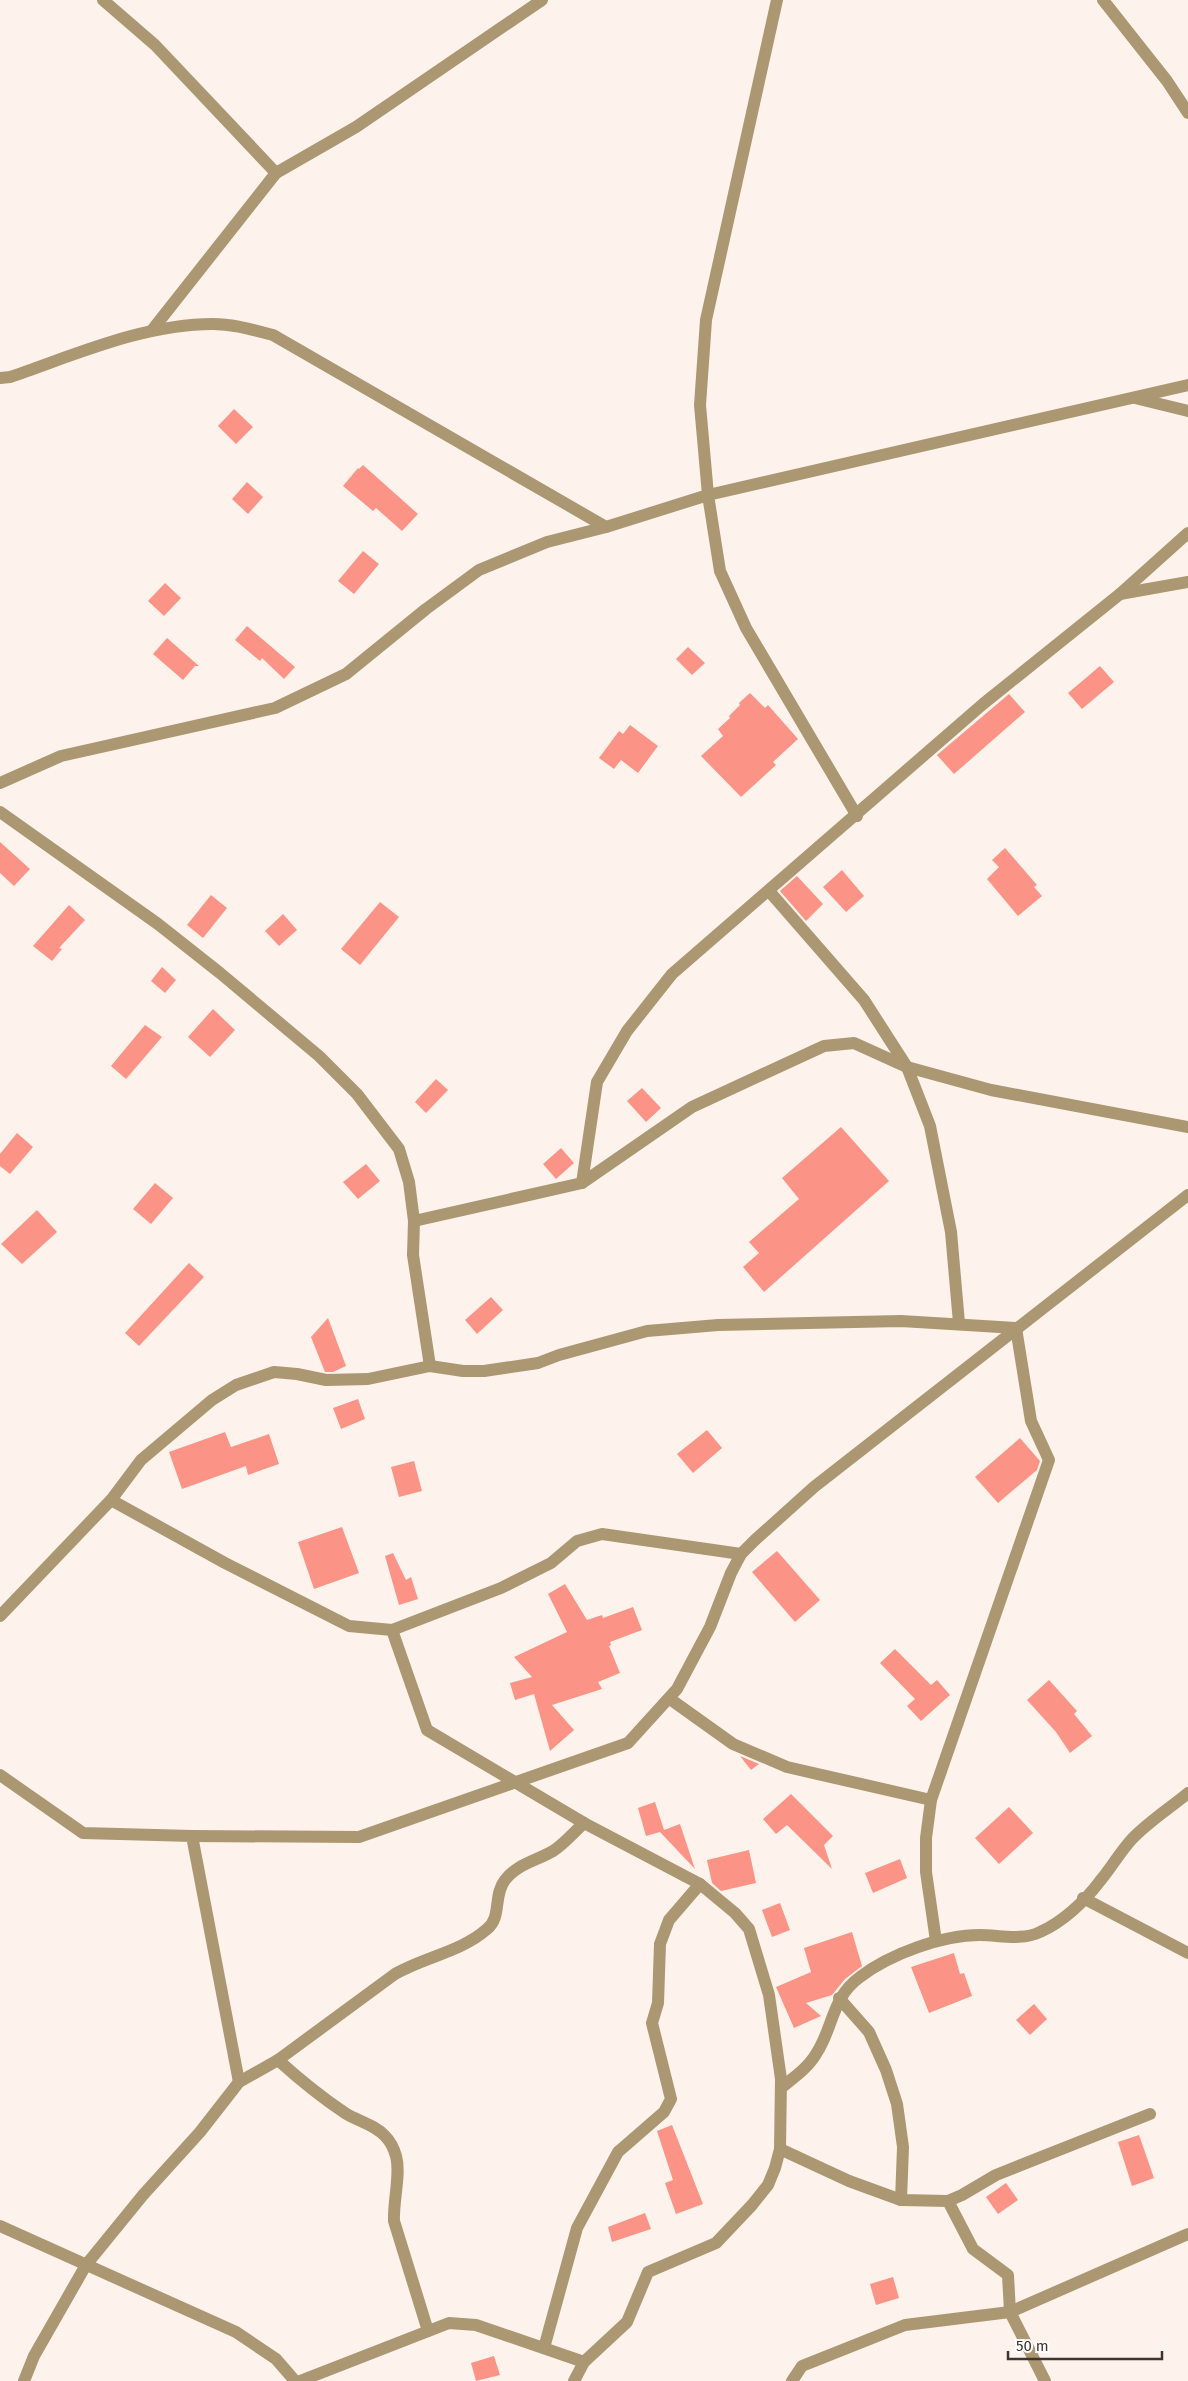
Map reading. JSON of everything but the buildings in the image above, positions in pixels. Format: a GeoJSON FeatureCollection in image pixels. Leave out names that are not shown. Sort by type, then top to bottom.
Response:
{"type":"FeatureCollection","features":[{"type":"Feature","properties":{"kind":"street"},"geometry":{"type":"LineString","coordinates":[[103,0],[155,45],[276,173]]}},
{"type":"Feature","properties":{"kind":"street"},"geometry":{"type":"LineString","coordinates":[[153,330],[276,173],[356,127],[542,0]]}},
{"type":"Feature","properties":{"kind":"street"},"geometry":{"type":"LineString","coordinates":[[776,0],[706,320],[700,405],[708,495],[720,571],[746,628],[856,816]]}},
{"type":"Feature","properties":{"kind":"street"},"geometry":{"type":"LineString","coordinates":[[1103,0],[1167,81],[1188,113]]}},
{"type":"Feature","properties":{"kind":"street"},"geometry":{"type":"LineString","coordinates":[[0,378],[10,377],[153,330],[213,324],[240,326],[273,335],[606,527]]}},
{"type":"Feature","properties":{"kind":"street"},"geometry":{"type":"LineString","coordinates":[[0,783],[62,756],[275,708],[346,674],[426,609],[480,570],[547,542],[606,527],[708,495],[1188,385]]}},
{"type":"Feature","properties":{"kind":"street"},"geometry":{"type":"LineString","coordinates":[[1133,397],[1188,411]]}},
{"type":"Feature","properties":{"kind":"street"},"geometry":{"type":"LineString","coordinates":[[582,1183],[597,1082],[627,1031],[672,974],[983,704],[1120,594],[1188,533]]}},
{"type":"Feature","properties":{"kind":"street"},"geometry":{"type":"LineString","coordinates":[[1120,594],[1188,582]]}},
{"type":"Feature","properties":{"kind":"street"},"geometry":{"type":"LineString","coordinates":[[0,812],[158,924],[319,1056],[357,1094],[399,1149],[409,1182],[414,1221],[413,1255],[430,1366]]}},
{"type":"Feature","properties":{"kind":"street"},"geometry":{"type":"LineString","coordinates":[[769,891],[864,1000],[907,1067],[930,1126],[951,1232],[959,1323]]}},
{"type":"Feature","properties":{"kind":"street"},"geometry":{"type":"LineString","coordinates":[[414,1221],[582,1183],[692,1107],[824,1046],[854,1043],[907,1067],[991,1090],[1188,1127]]}},
{"type":"Feature","properties":{"kind":"street"},"geometry":{"type":"LineString","coordinates":[[0,1775],[83,1833],[359,1837],[628,1743],[670,1699],[710,1627],[731,1572],[741,1554],[814,1487],[1188,1195]]}},
{"type":"Feature","properties":{"kind":"street"},"geometry":{"type":"LineString","coordinates":[[0,1616],[111,1500],[141,1460],[212,1400],[236,1385],[274,1372],[297,1374],[326,1380],[368,1379],[430,1366],[463,1371],[484,1371],[538,1363],[559,1355],[647,1331],[718,1325],[891,1322],[959,1323],[1016,1328]]}},
{"type":"Feature","properties":{"kind":"street"},"geometry":{"type":"LineString","coordinates":[[936,1941],[926,1872],[926,1838],[931,1800],[1049,1460],[1031,1421],[1016,1328]]}},
{"type":"Feature","properties":{"kind":"street"},"geometry":{"type":"LineString","coordinates":[[111,1500],[225,1563],[349,1626],[392,1630],[501,1588],[552,1563],[577,1541],[602,1534],[741,1554]]}},
{"type":"Feature","properties":{"kind":"street"},"geometry":{"type":"LineString","coordinates":[[392,1630],[428,1730],[584,1823],[700,1884],[735,1913],[749,1930],[769,1995],[781,2088],[780,2149],[768,2185],[716,2243],[648,2272],[627,2322],[584,2362],[574,2381]]}},
{"type":"Feature","properties":{"kind":"street"},"geometry":{"type":"LineString","coordinates":[[670,1699],[733,1744],[787,1767],[931,1800]]}},
{"type":"Feature","properties":{"kind":"street"},"geometry":{"type":"LineString","coordinates":[[781,2088],[809,2064],[816,2055],[839,1998],[849,1985],[868,1972],[936,1941],[958,1936],[1010,1937],[1037,1934],[1055,1925],[1099,1883],[1132,1839],[1188,1793]]}},
{"type":"Feature","properties":{"kind":"street"},"geometry":{"type":"LineString","coordinates":[[24,2381],[34,2356],[86,2265],[143,2195],[200,2132],[239,2082],[278,2060],[395,1974],[471,1941],[488,1929],[496,1915],[499,1892],[503,1882],[519,1867],[555,1850],[584,1823]]}},
{"type":"Feature","properties":{"kind":"street"},"geometry":{"type":"LineString","coordinates":[[192,1836],[239,2082]]}},
{"type":"Feature","properties":{"kind":"street"},"geometry":{"type":"LineString","coordinates":[[544,2348],[577,2228],[618,2152],[664,2112],[671,2099],[652,2023],[658,2003],[660,1944],[670,1920],[700,1884]]}},
{"type":"Feature","properties":{"kind":"street"},"geometry":{"type":"LineString","coordinates":[[1084,1898],[1188,1952]]}},
{"type":"Feature","properties":{"kind":"street"},"geometry":{"type":"LineString","coordinates":[[839,1998],[869,2032],[886,2070],[896,2104],[903,2148],[900,2200]]}},
{"type":"Feature","properties":{"kind":"street"},"geometry":{"type":"LineString","coordinates":[[278,2060],[299,2079],[346,2114],[376,2129],[385,2136],[392,2146],[396,2157],[397,2172],[394,2221],[428,2331]]}},
{"type":"Feature","properties":{"kind":"street"},"geometry":{"type":"LineString","coordinates":[[780,2149],[849,2181],[900,2200],[948,2201],[996,2175],[1150,2114]]}},
{"type":"Feature","properties":{"kind":"street"},"geometry":{"type":"LineString","coordinates":[[948,2201],[973,2250],[1008,2275],[1010,2312],[1045,2381]]}},
{"type":"Feature","properties":{"kind":"street"},"geometry":{"type":"LineString","coordinates":[[0,2226],[151,2296],[236,2332],[276,2359],[295,2381]]}},
{"type":"Feature","properties":{"kind":"street"},"geometry":{"type":"LineString","coordinates":[[792,2381],[802,2366],[905,2325],[1010,2312],[1188,2234]]}},
{"type":"Feature","properties":{"kind":"street"},"geometry":{"type":"LineString","coordinates":[[300,2381],[449,2324],[476,2324],[584,2362]]}}]}
